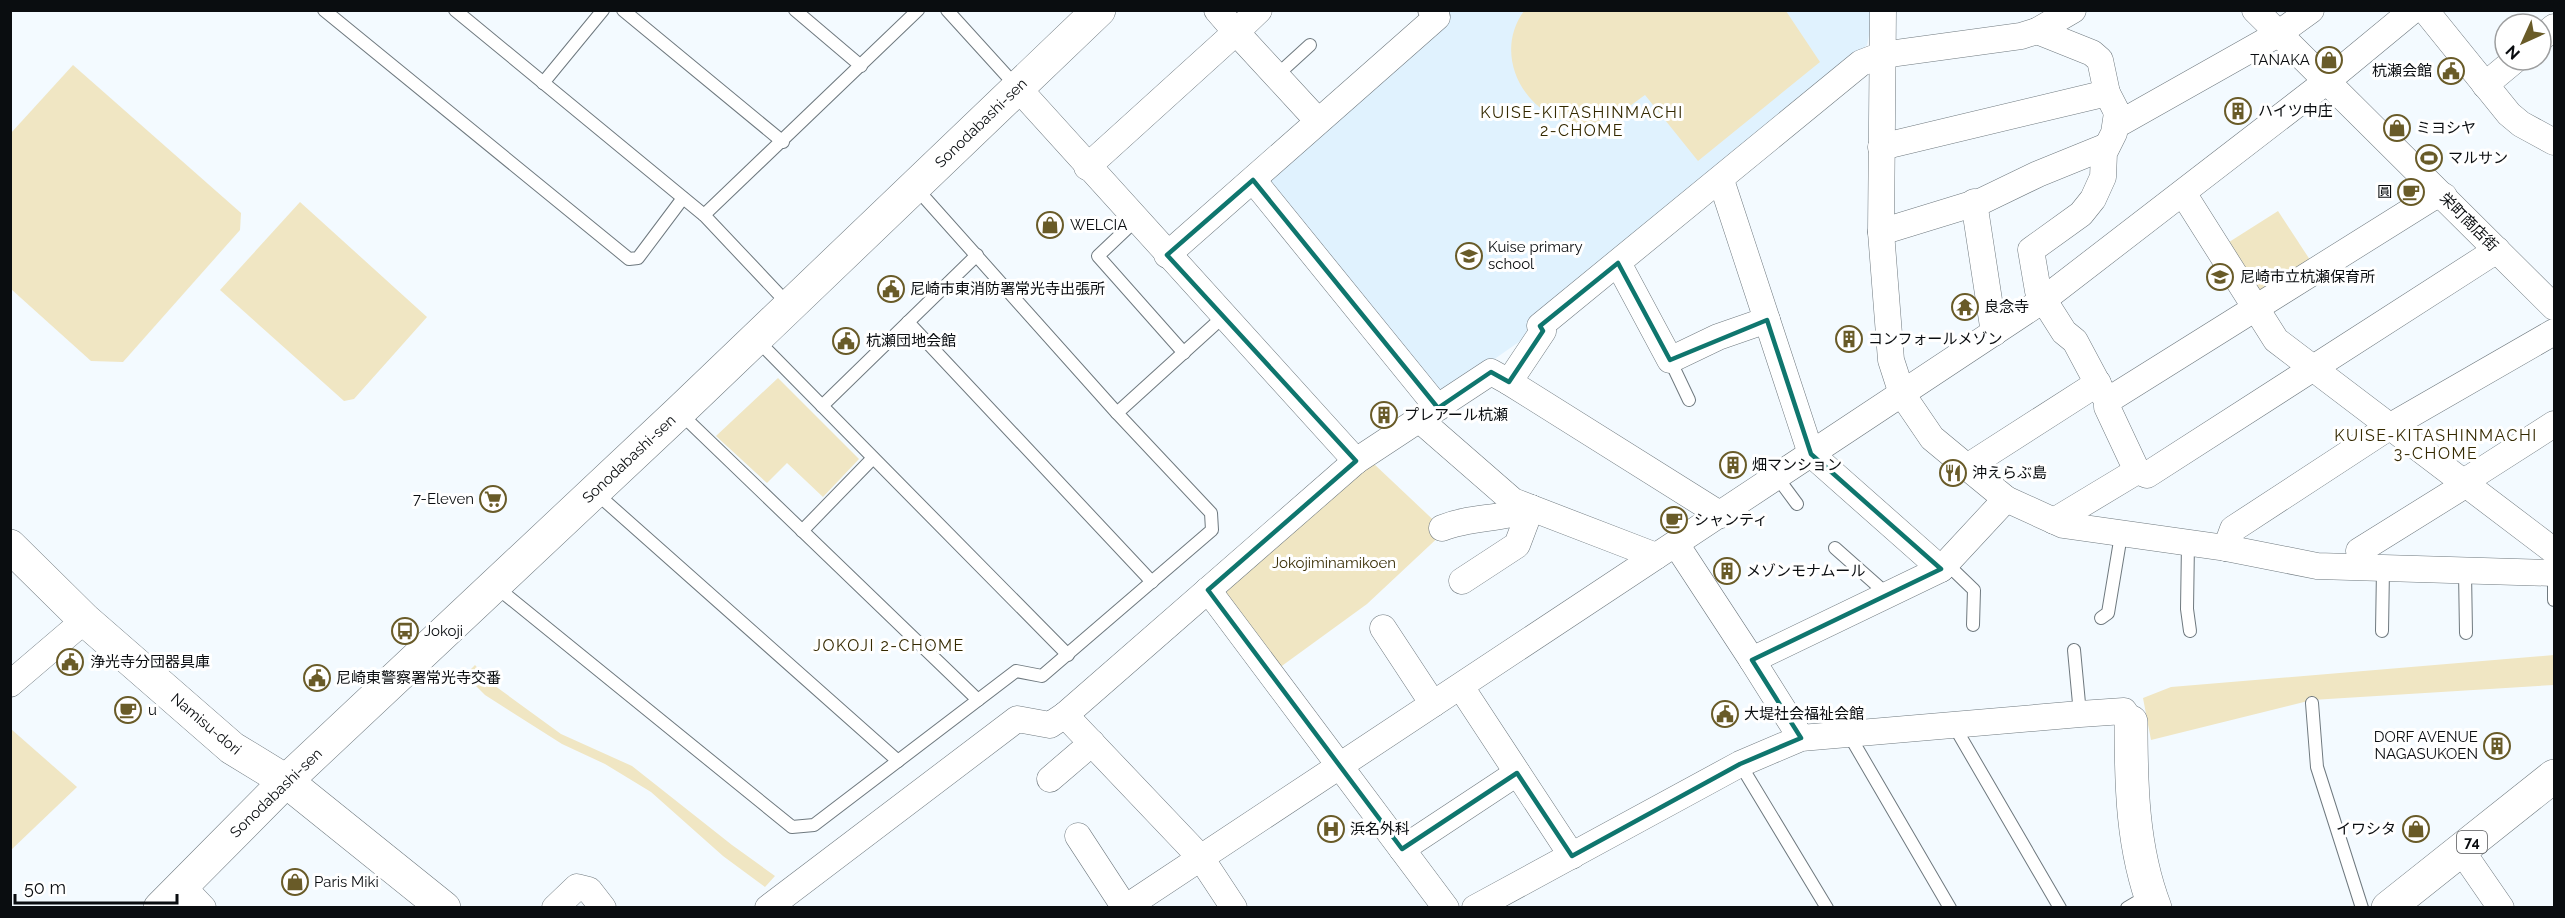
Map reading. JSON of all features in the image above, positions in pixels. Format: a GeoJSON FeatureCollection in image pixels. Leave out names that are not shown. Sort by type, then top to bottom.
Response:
{"type":"FeatureCollection","features":[{"type":"Feature","properties":{"kind":"street","name":"Sonodabashi-sen"},"geometry":{"type":"LineString","coordinates":[[182,900],[286,781],[756,339],[1099,10]]}},
{"type":"Feature","properties":{"kind":"street"},"geometry":{"type":"LineString","coordinates":[[1217,10],[1318,121]]}},
{"type":"Feature","properties":{"kind":"street"},"geometry":{"type":"LineString","coordinates":[[1088,167],[1259,10]]}},
{"type":"Feature","properties":{"kind":"street"},"geometry":{"type":"LineString","coordinates":[[1167,255],[1437,18],[1431,10]]}},
{"type":"Feature","properties":{"kind":"street"},"geometry":{"type":"LineString","coordinates":[[1883,10],[1881,232],[1891,360],[1902,394],[1932,438],[2006,499],[2054,521],[2121,535],[2226,548],[2317,566],[2554,573]]}},
{"type":"Feature","properties":{"kind":"street"},"geometry":{"type":"LineString","coordinates":[[1509,382],[1543,330],[1540,326],[1861,63],[1882,55],[2021,36],[2037,31],[2073,10]]}},
{"type":"Feature","properties":{"kind":"street","name":"栄町商店街"},"geometry":{"type":"LineString","coordinates":[[2254,10],[2554,307]]}},
{"type":"Feature","properties":{"kind":"street"},"geometry":{"type":"LineString","coordinates":[[2112,103],[2122,122],[2278,34],[2311,10]]}},
{"type":"Feature","properties":{"kind":"street"},"geometry":{"type":"LineString","coordinates":[[1078,836],[1125,908],[2043,300],[2327,81],[2413,10]]}},
{"type":"Feature","properties":{"kind":"street"},"geometry":{"type":"LineString","coordinates":[[2425,10],[2485,85],[2521,124],[2554,142]]}},
{"type":"Feature","properties":{"kind":"street"},"geometry":{"type":"LineString","coordinates":[[2037,31],[2092,53],[2100,60],[2112,103],[2114,133],[2107,146],[2103,177],[2093,199],[2081,214],[2031,250],[2038,291],[2064,332],[2075,341],[2103,392],[2107,407],[2137,471],[2147,475],[2498,250]]}},
{"type":"Feature","properties":{"kind":"street"},"geometry":{"type":"LineString","coordinates":[[2485,85],[2501,72]]}},
{"type":"Feature","properties":{"kind":"street"},"geometry":{"type":"LineString","coordinates":[[1018,88],[1356,461]]}},
{"type":"Feature","properties":{"kind":"street"},"geometry":{"type":"LineString","coordinates":[[1881,147],[2112,103]]}},
{"type":"Feature","properties":{"kind":"street"},"geometry":{"type":"LineString","coordinates":[[1881,232],[1982,201],[2038,174],[2107,146]]}},
{"type":"Feature","properties":{"kind":"street"},"geometry":{"type":"LineString","coordinates":[[1253,180],[1429,414],[1513,501],[1666,550],[1752,660],[1801,738]]}},
{"type":"Feature","properties":{"kind":"street"},"geometry":{"type":"LineString","coordinates":[[1721,180],[1811,454],[1944,566]]}},
{"type":"Feature","properties":{"kind":"street"},"geometry":{"type":"LineString","coordinates":[[2183,193],[2276,340],[2312,370],[2554,551]]}},
{"type":"Feature","properties":{"kind":"street"},"geometry":{"type":"LineString","coordinates":[[1967,467],[2257,309],[2433,197],[2444,196]]}},
{"type":"Feature","properties":{"kind":"street"},"geometry":{"type":"LineString","coordinates":[[1974,202],[1994,333]]}},
{"type":"Feature","properties":{"kind":"street"},"geometry":{"type":"LineString","coordinates":[[1618,263],[1670,360],[1718,337],[1767,320]]}},
{"type":"Feature","properties":{"kind":"street"},"geometry":{"type":"LineString","coordinates":[[2226,548],[2233,529],[2389,427],[2554,332]]}},
{"type":"Feature","properties":{"kind":"street"},"geometry":{"type":"LineString","coordinates":[[768,908],[1017,719],[1050,725],[1065,715],[1356,461],[1491,372],[1721,515]]}},
{"type":"Feature","properties":{"kind":"street"},"geometry":{"type":"LineString","coordinates":[[2359,550],[2554,424]]}},
{"type":"Feature","properties":{"kind":"street"},"geometry":{"type":"LineString","coordinates":[[2054,521],[2137,471]]}},
{"type":"Feature","properties":{"kind":"street"},"geometry":{"type":"LineString","coordinates":[[1752,660],[1944,566],[2006,499]]}},
{"type":"Feature","properties":{"kind":"street"},"geometry":{"type":"LineString","coordinates":[[1442,528],[1456,522],[1511,517],[1531,508]]}},
{"type":"Feature","properties":{"kind":"street"},"geometry":{"type":"LineString","coordinates":[[1462,581],[1517,545],[1531,508]]}},
{"type":"Feature","properties":{"kind":"street","name":"Namisu-dori"},"geometry":{"type":"LineString","coordinates":[[10,546],[86,620],[232,748],[286,781],[444,908]]}},
{"type":"Feature","properties":{"kind":"street"},"geometry":{"type":"LineString","coordinates":[[1208,590],[1446,908]]}},
{"type":"Feature","properties":{"kind":"street"},"geometry":{"type":"LineString","coordinates":[[10,684],[86,620]]}},
{"type":"Feature","properties":{"kind":"street"},"geometry":{"type":"LineString","coordinates":[[1383,628],[1433,704]]}},
{"type":"Feature","properties":{"kind":"street"},"geometry":{"type":"LineString","coordinates":[[1461,687],[1572,856]]}},
{"type":"Feature","properties":{"kind":"street"},"geometry":{"type":"LineString","coordinates":[[1475,908],[1740,764],[1801,738],[2124,711],[2131,722],[2131,791],[2144,903]]}},
{"type":"Feature","properties":{"kind":"street"},"geometry":{"type":"LineString","coordinates":[[1065,715],[1201,858],[1234,908]]}},
{"type":"Feature","properties":{"kind":"street"},"geometry":{"type":"LineString","coordinates":[[1050,779],[1092,743]]}},
{"type":"Feature","properties":{"kind":"street"},"geometry":{"type":"LineString","coordinates":[[1402,849],[1517,773]]}},
{"type":"Feature","properties":{"kind":"street","name":"74"},"geometry":{"type":"LineString","coordinates":[[2388,908],[2554,776]]}},
{"type":"Feature","properties":{"kind":"street"},"geometry":{"type":"LineString","coordinates":[[2461,850],[2501,908]]}},
{"type":"Feature","properties":{"kind":"street"},"geometry":{"type":"LineString","coordinates":[[555,908],[577,887],[589,890],[603,908]]}},
{"type":"Feature","properties":{"kind":"lane"},"geometry":{"type":"LineString","coordinates":[[324,10],[629,259],[638,258],[683,198]]}},
{"type":"Feature","properties":{"kind":"lane"},"geometry":{"type":"LineString","coordinates":[[455,10],[704,215],[790,306]]}},
{"type":"Feature","properties":{"kind":"lane"},"geometry":{"type":"LineString","coordinates":[[543,83],[603,10]]}},
{"type":"Feature","properties":{"kind":"lane"},"geometry":{"type":"LineString","coordinates":[[623,10],[783,142]]}},
{"type":"Feature","properties":{"kind":"lane"},"geometry":{"type":"LineString","coordinates":[[795,10],[861,66]]}},
{"type":"Feature","properties":{"kind":"lane"},"geometry":{"type":"LineString","coordinates":[[704,215],[783,142],[918,10]]}},
{"type":"Feature","properties":{"kind":"lane"},"geometry":{"type":"LineString","coordinates":[[947,10],[1018,88]]}},
{"type":"Feature","properties":{"kind":"lane"},"geometry":{"type":"LineString","coordinates":[[1276,76],[1310,45]]}},
{"type":"Feature","properties":{"kind":"lane"},"geometry":{"type":"LineString","coordinates":[[493,585],[792,827],[814,825],[1016,671],[1042,676],[1212,530],[1211,513],[1117,413],[915,187]]}},
{"type":"Feature","properties":{"kind":"lane"},"geometry":{"type":"LineString","coordinates":[[1136,220],[1098,256],[1184,353]]}},
{"type":"Feature","properties":{"kind":"lane"},"geometry":{"type":"LineString","coordinates":[[822,406],[977,255]]}},
{"type":"Feature","properties":{"kind":"lane"},"geometry":{"type":"LineString","coordinates":[[1117,413],[1224,316]]}},
{"type":"Feature","properties":{"kind":"lane"},"geometry":{"type":"LineString","coordinates":[[909,322],[1152,582]]}},
{"type":"Feature","properties":{"kind":"lane"},"geometry":{"type":"LineString","coordinates":[[756,339],[1068,655]]}},
{"type":"Feature","properties":{"kind":"lane"},"geometry":{"type":"LineString","coordinates":[[1670,360],[1689,400]]}},
{"type":"Feature","properties":{"kind":"lane"},"geometry":{"type":"LineString","coordinates":[[679,412],[978,700]]}},
{"type":"Feature","properties":{"kind":"lane"},"geometry":{"type":"LineString","coordinates":[[802,531],[873,458]]}},
{"type":"Feature","properties":{"kind":"lane"},"geometry":{"type":"LineString","coordinates":[[1777,477],[1797,504]]}},
{"type":"Feature","properties":{"kind":"lane"},"geometry":{"type":"LineString","coordinates":[[594,492],[898,761]]}},
{"type":"Feature","properties":{"kind":"lane"},"geometry":{"type":"LineString","coordinates":[[2101,618],[2108,613],[2121,535]]}},
{"type":"Feature","properties":{"kind":"lane"},"geometry":{"type":"LineString","coordinates":[[2188,543],[2187,609],[2190,631]]}},
{"type":"Feature","properties":{"kind":"lane"},"geometry":{"type":"LineString","coordinates":[[1834,548],[1888,595]]}},
{"type":"Feature","properties":{"kind":"lane"},"geometry":{"type":"LineString","coordinates":[[1944,566],[1974,590],[1973,625]]}},
{"type":"Feature","properties":{"kind":"lane"},"geometry":{"type":"LineString","coordinates":[[2382,631],[2383,569]]}},
{"type":"Feature","properties":{"kind":"lane"},"geometry":{"type":"LineString","coordinates":[[2465,572],[2466,633]]}},
{"type":"Feature","properties":{"kind":"lane"},"geometry":{"type":"LineString","coordinates":[[2554,573],[2554,600]]}},
{"type":"Feature","properties":{"kind":"lane"},"geometry":{"type":"LineString","coordinates":[[2074,650],[2079,714]]}},
{"type":"Feature","properties":{"kind":"lane"},"geometry":{"type":"LineString","coordinates":[[2312,703],[2318,767],[2362,908]]}},
{"type":"Feature","properties":{"kind":"lane"},"geometry":{"type":"LineString","coordinates":[[1953,724],[2061,908]]}},
{"type":"Feature","properties":{"kind":"lane"},"geometry":{"type":"LineString","coordinates":[[1848,734],[1944,906]]}},
{"type":"Feature","properties":{"kind":"lane"},"geometry":{"type":"LineString","coordinates":[[1740,764],[1827,908]]}},
{"type":"Feature","properties":{"kind":"highlighted area"},"geometry":{"type":"Polygon","coordinates":[[[1253,180],[1438,408],[1491,372],[1509,382],[1543,331],[1540,326],[1618,263],[1670,360],[1767,320],[1811,454],[1941,569],[1752,660],[1801,738],[1740,764],[1572,856],[1517,773],[1402,849],[1208,590],[1356,461],[1167,255],[1253,180]]]}},
{"type":"Feature","properties":{"kind":"shaded area","name":"Kuise primary school"},"geometry":{"type":"Polygon","coordinates":[[[1436,11],[1871,11],[1872,21],[1867,45],[1533,332],[1443,395],[1268,186],[1268,176],[1436,11]]]}},
{"type":"Feature","properties":{"kind":"green space"},"geometry":{"type":"Polygon","coordinates":[[[1524,11],[1786,11],[1820,62],[1698,161],[1645,95],[1614,116],[1593,123],[1571,122],[1552,115],[1535,104],[1522,88],[1514,70],[1511,50],[1514,30],[1524,11]]]}},
{"type":"Feature","properties":{"kind":"green space"},"geometry":{"type":"Polygon","coordinates":[[[73,65],[241,213],[240,230],[123,362],[91,361],[11,289],[11,133],[73,65]]]}},
{"type":"Feature","properties":{"kind":"green space"},"geometry":{"type":"Polygon","coordinates":[[[300,202],[427,317],[354,399],[344,401],[220,290],[300,202]]]}},
{"type":"Feature","properties":{"kind":"green space"},"geometry":{"type":"Polygon","coordinates":[[[2278,211],[2314,266],[2264,299],[2226,244],[2278,211]]]}},
{"type":"Feature","properties":{"kind":"green space"},"geometry":{"type":"Polygon","coordinates":[[[778,378],[859,459],[823,497],[787,463],[767,483],[716,436],[778,378]]]}},
{"type":"Feature","properties":{"kind":"green space","name":"Jokojiminamikoen"},"geometry":{"type":"Polygon","coordinates":[[[1373,463],[1445,531],[1367,604],[1279,668],[1226,597],[1227,584],[1373,463]]]}},
{"type":"Feature","properties":{"kind":"green space"},"geometry":{"type":"Polygon","coordinates":[[[2554,655],[2554,685],[2312,700],[2151,740],[2143,698],[2171,687],[2554,655]]]}},
{"type":"Feature","properties":{"kind":"green space"},"geometry":{"type":"Polygon","coordinates":[[[475,665],[491,683],[561,734],[632,766],[775,876],[765,887],[723,856],[651,792],[605,764],[562,744],[485,695],[465,675],[475,665]]]}},
{"type":"Feature","properties":{"kind":"green space"},"geometry":{"type":"Polygon","coordinates":[[[11,729],[77,787],[11,850],[11,729]]]}},
{"type":"Feature","properties":{"kind":"place","name":"TANAKA"},"geometry":{"type":"Point","coordinates":[2329,60]}},
{"type":"Feature","properties":{"kind":"place","name":"杭瀬会館"},"geometry":{"type":"Point","coordinates":[2451,71]}},
{"type":"Feature","properties":{"kind":"place","name":"ハイツ中庄"},"geometry":{"type":"Point","coordinates":[2238,111]}},
{"type":"Feature","properties":{"kind":"place","name":"ミヨシヤ"},"geometry":{"type":"Point","coordinates":[2397,128]}},
{"type":"Feature","properties":{"kind":"place","name":"マルサン"},"geometry":{"type":"Point","coordinates":[2429,158]}},
{"type":"Feature","properties":{"kind":"place","name":"圓"},"geometry":{"type":"Point","coordinates":[2411,192]}},
{"type":"Feature","properties":{"kind":"place","name":"WELCIA"},"geometry":{"type":"Point","coordinates":[1050,225]}},
{"type":"Feature","properties":{"kind":"place","name":"Kuise primary school"},"geometry":{"type":"Point","coordinates":[1469,256]}},
{"type":"Feature","properties":{"kind":"place","name":"尼崎市立杭瀬保育所"},"geometry":{"type":"Point","coordinates":[2220,277]}},
{"type":"Feature","properties":{"kind":"place","name":"尼崎市東消防署常光寺出張所"},"geometry":{"type":"Point","coordinates":[891,289]}},
{"type":"Feature","properties":{"kind":"place","name":"良念寺"},"geometry":{"type":"Point","coordinates":[1965,307]}},
{"type":"Feature","properties":{"kind":"place","name":"コンフォールメゾン"},"geometry":{"type":"Point","coordinates":[1849,339]}},
{"type":"Feature","properties":{"kind":"place","name":"杭瀬団地会館"},"geometry":{"type":"Point","coordinates":[846,341]}},
{"type":"Feature","properties":{"kind":"place","name":"プレアール杭瀬"},"geometry":{"type":"Point","coordinates":[1384,415]}},
{"type":"Feature","properties":{"kind":"place","name":"畑マンション"},"geometry":{"type":"Point","coordinates":[1733,465]}},
{"type":"Feature","properties":{"kind":"place","name":"沖えらぶ島"},"geometry":{"type":"Point","coordinates":[1953,473]}},
{"type":"Feature","properties":{"kind":"place","name":"7-Eleven"},"geometry":{"type":"Point","coordinates":[493,499]}},
{"type":"Feature","properties":{"kind":"place","name":"シャンティ"},"geometry":{"type":"Point","coordinates":[1674,520]}},
{"type":"Feature","properties":{"kind":"place","name":"メゾンモナムール"},"geometry":{"type":"Point","coordinates":[1727,571]}},
{"type":"Feature","properties":{"kind":"place","name":"Jokoji"},"geometry":{"type":"Point","coordinates":[405,631]}},
{"type":"Feature","properties":{"kind":"place","name":"浄光寺分団器具庫"},"geometry":{"type":"Point","coordinates":[70,662]}},
{"type":"Feature","properties":{"kind":"place","name":"尼崎東警察署常光寺交番"},"geometry":{"type":"Point","coordinates":[317,678]}},
{"type":"Feature","properties":{"kind":"place","name":"u"},"geometry":{"type":"Point","coordinates":[128,710]}},
{"type":"Feature","properties":{"kind":"place","name":"大堤社会福祉会館"},"geometry":{"type":"Point","coordinates":[1725,714]}},
{"type":"Feature","properties":{"kind":"place","name":"DORF AVENUE NAGASUKOEN"},"geometry":{"type":"Point","coordinates":[2497,746]}},
{"type":"Feature","properties":{"kind":"place","name":"浜名外科"},"geometry":{"type":"Point","coordinates":[1331,829]}},
{"type":"Feature","properties":{"kind":"place","name":"イワシタ"},"geometry":{"type":"Point","coordinates":[2416,829]}},
{"type":"Feature","properties":{"kind":"place","name":"Paris Miki"},"geometry":{"type":"Point","coordinates":[295,882]}},
{"type":"Feature","properties":{"kind":"district","name":"KUISE-KITASHINMACHI 2-CHOME"},"geometry":{"type":"Point","coordinates":[1582,121]}},
{"type":"Feature","properties":{"kind":"district","name":"KUISE-KITASHINMACHI 3-CHOME"},"geometry":{"type":"Point","coordinates":[2436,444]}},
{"type":"Feature","properties":{"kind":"district","name":"JOKOJI 2-CHOME"},"geometry":{"type":"Point","coordinates":[889,645]}}]}
